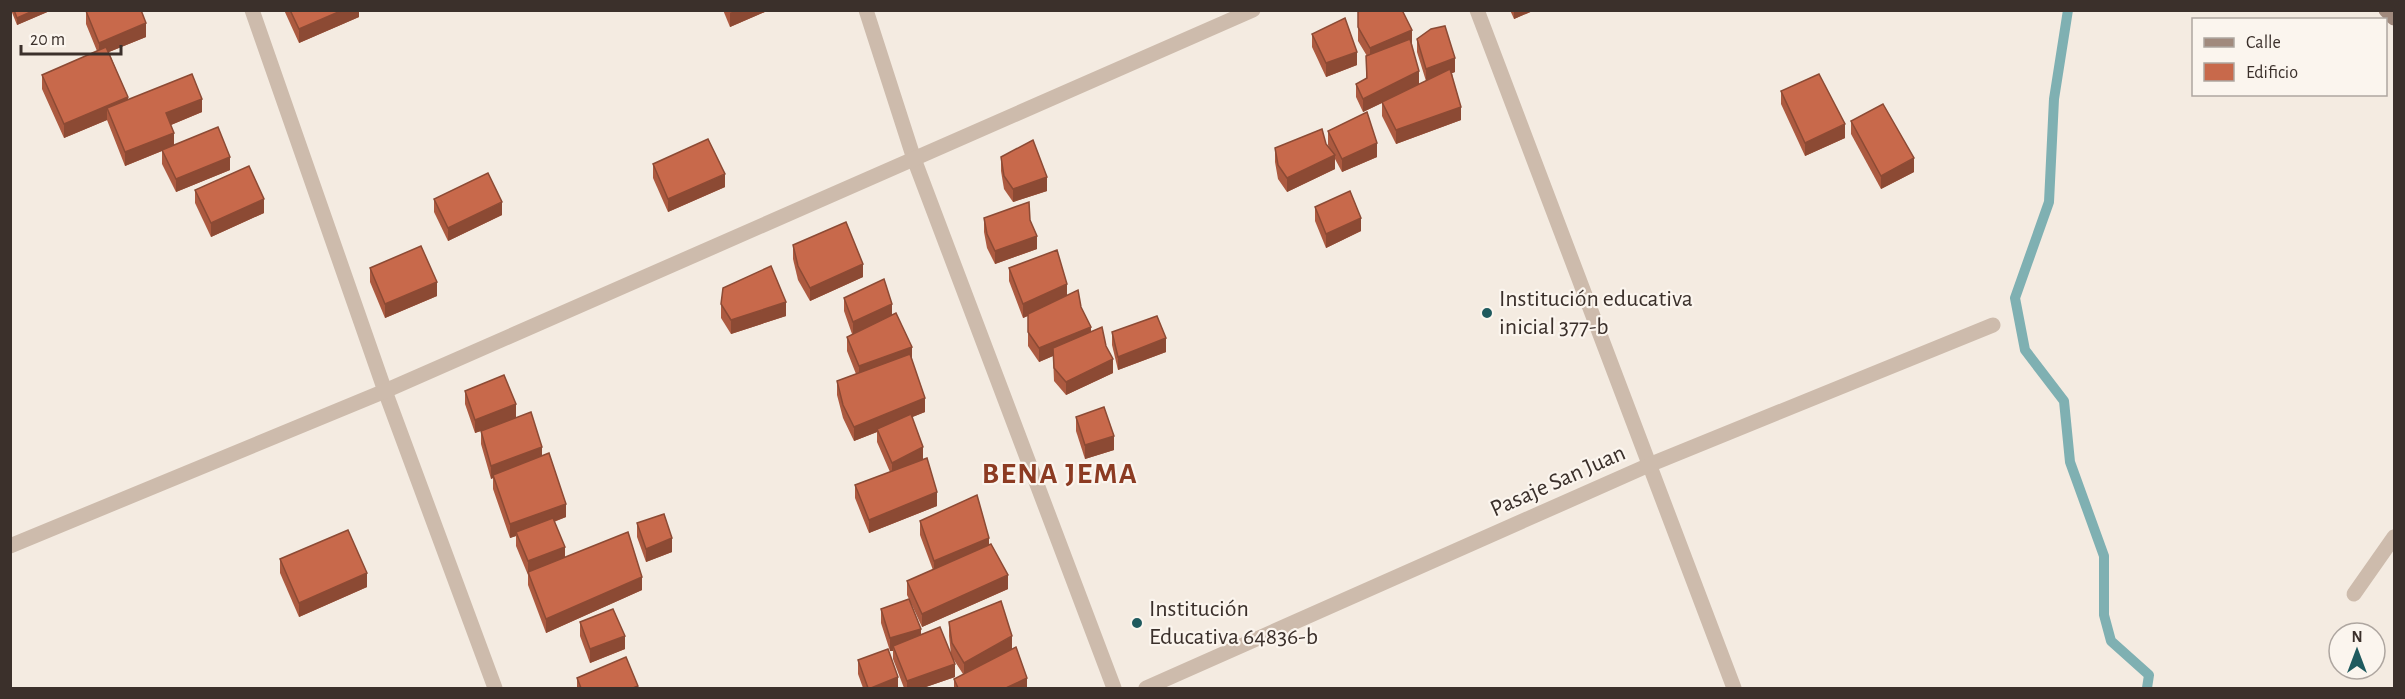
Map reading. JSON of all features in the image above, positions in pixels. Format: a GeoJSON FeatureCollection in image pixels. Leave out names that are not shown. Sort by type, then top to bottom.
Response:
{"type":"FeatureCollection","features":[{"type":"Feature","properties":{"kind":"street"},"geometry":{"type":"LineString","coordinates":[[252,10],[386,391],[495,688]]}},
{"type":"Feature","properties":{"kind":"street"},"geometry":{"type":"LineString","coordinates":[[866,10],[914,159],[1114,688]]}},
{"type":"Feature","properties":{"kind":"street"},"geometry":{"type":"LineString","coordinates":[[10,546],[386,391],[1252,10]]}},
{"type":"Feature","properties":{"kind":"street"},"geometry":{"type":"LineString","coordinates":[[1477,10],[1734,688]]}},
{"type":"Feature","properties":{"kind":"street"},"geometry":{"type":"LineString","coordinates":[[2386,10],[2394,18]]}},
{"type":"Feature","properties":{"kind":"street","name":"Pasaje San Juan"},"geometry":{"type":"LineString","coordinates":[[1146,688],[1649,465],[1993,325]]}},
{"type":"Feature","properties":{"kind":"street"},"geometry":{"type":"LineString","coordinates":[[2354,594],[2394,537]]}},
{"type":"Feature","properties":{"kind":"building"},"geometry":{"type":"Polygon","coordinates":[[[14,10],[35,10],[17,18],[14,10]]]}},
{"type":"Feature","properties":{"kind":"building"},"geometry":{"type":"Polygon","coordinates":[[[87,10],[141,10],[146,23],[99,43],[87,10]]]}},
{"type":"Feature","properties":{"kind":"building"},"geometry":{"type":"Polygon","coordinates":[[[290,10],[343,10],[299,29],[290,10]]]}},
{"type":"Feature","properties":{"kind":"building"},"geometry":{"type":"Polygon","coordinates":[[[1359,10],[1402,10],[1412,30],[1370,48],[1358,27],[1359,10]]]}},
{"type":"Feature","properties":{"kind":"building"},"geometry":{"type":"Polygon","coordinates":[[[1345,18],[1357,52],[1326,63],[1312,34],[1345,18]]]}},
{"type":"Feature","properties":{"kind":"building"},"geometry":{"type":"Polygon","coordinates":[[[1445,26],[1455,58],[1426,69],[1417,39],[1431,29],[1445,26]]]}},
{"type":"Feature","properties":{"kind":"building"},"geometry":{"type":"Polygon","coordinates":[[[1410,39],[1419,71],[1363,99],[1356,84],[1367,78],[1366,56],[1410,39]]]}},
{"type":"Feature","properties":{"kind":"building"},"geometry":{"type":"Polygon","coordinates":[[[106,47],[128,97],[64,124],[42,75],[106,47]]]}},
{"type":"Feature","properties":{"kind":"building"},"geometry":{"type":"Polygon","coordinates":[[[1450,69],[1461,107],[1396,130],[1382,102],[1450,69]]]}},
{"type":"Feature","properties":{"kind":"building"},"geometry":{"type":"Polygon","coordinates":[[[192,74],[202,99],[166,113],[174,133],[125,152],[107,108],[192,74]]]}},
{"type":"Feature","properties":{"kind":"building"},"geometry":{"type":"Polygon","coordinates":[[[1819,74],[1845,124],[1805,143],[1781,91],[1819,74]]]}},
{"type":"Feature","properties":{"kind":"building"},"geometry":{"type":"Polygon","coordinates":[[[1883,104],[1914,158],[1881,176],[1851,121],[1883,104]]]}},
{"type":"Feature","properties":{"kind":"building"},"geometry":{"type":"Polygon","coordinates":[[[1367,112],[1377,143],[1342,159],[1328,131],[1367,112]]]}},
{"type":"Feature","properties":{"kind":"building"},"geometry":{"type":"Polygon","coordinates":[[[218,127],[230,157],[176,179],[162,150],[218,127]]]}},
{"type":"Feature","properties":{"kind":"building"},"geometry":{"type":"Polygon","coordinates":[[[1322,129],[1326,144],[1335,155],[1287,178],[1278,165],[1275,148],[1322,129]]]}},
{"type":"Feature","properties":{"kind":"building"},"geometry":{"type":"Polygon","coordinates":[[[708,139],[725,174],[668,199],[653,164],[708,139]]]}},
{"type":"Feature","properties":{"kind":"building"},"geometry":{"type":"Polygon","coordinates":[[[1033,140],[1047,177],[1013,189],[1004,176],[1001,157],[1033,140]]]}},
{"type":"Feature","properties":{"kind":"building"},"geometry":{"type":"Polygon","coordinates":[[[249,166],[264,199],[211,223],[195,190],[249,166]]]}},
{"type":"Feature","properties":{"kind":"building"},"geometry":{"type":"Polygon","coordinates":[[[488,173],[502,202],[448,228],[434,199],[488,173]]]}},
{"type":"Feature","properties":{"kind":"building"},"geometry":{"type":"Polygon","coordinates":[[[1350,191],[1361,218],[1326,234],[1315,207],[1350,191]]]}},
{"type":"Feature","properties":{"kind":"building"},"geometry":{"type":"Polygon","coordinates":[[[1029,202],[1030,220],[1037,236],[995,251],[987,234],[984,218],[1029,202]]]}},
{"type":"Feature","properties":{"kind":"building"},"geometry":{"type":"Polygon","coordinates":[[[846,222],[863,264],[810,288],[798,266],[793,245],[846,222]]]}},
{"type":"Feature","properties":{"kind":"building"},"geometry":{"type":"Polygon","coordinates":[[[421,246],[437,282],[385,304],[370,268],[421,246]]]}},
{"type":"Feature","properties":{"kind":"building"},"geometry":{"type":"Polygon","coordinates":[[[1057,250],[1067,284],[1023,304],[1009,268],[1057,250]]]}},
{"type":"Feature","properties":{"kind":"building"},"geometry":{"type":"Polygon","coordinates":[[[771,266],[786,302],[731,320],[721,304],[723,288],[771,266]]]}},
{"type":"Feature","properties":{"kind":"building"},"geometry":{"type":"Polygon","coordinates":[[[884,279],[892,304],[853,322],[844,298],[884,279]]]}},
{"type":"Feature","properties":{"kind":"building"},"geometry":{"type":"Polygon","coordinates":[[[1078,290],[1081,307],[1091,327],[1039,348],[1028,332],[1028,314],[1078,290]]]}},
{"type":"Feature","properties":{"kind":"building"},"geometry":{"type":"Polygon","coordinates":[[[896,313],[912,347],[859,366],[847,337],[896,313]]]}},
{"type":"Feature","properties":{"kind":"building"},"geometry":{"type":"Polygon","coordinates":[[[1157,316],[1166,338],[1118,357],[1112,332],[1157,316]]]}},
{"type":"Feature","properties":{"kind":"building"},"geometry":{"type":"Polygon","coordinates":[[[1102,327],[1106,346],[1113,359],[1066,382],[1054,368],[1053,348],[1102,327]]]}},
{"type":"Feature","properties":{"kind":"building"},"geometry":{"type":"Polygon","coordinates":[[[910,354],[925,398],[854,427],[843,405],[837,381],[910,354]]]}},
{"type":"Feature","properties":{"kind":"building"},"geometry":{"type":"Polygon","coordinates":[[[504,375],[516,404],[475,420],[465,391],[504,375]]]}},
{"type":"Feature","properties":{"kind":"building"},"geometry":{"type":"Polygon","coordinates":[[[1104,407],[1114,436],[1085,445],[1076,417],[1104,407]]]}},
{"type":"Feature","properties":{"kind":"building"},"geometry":{"type":"Polygon","coordinates":[[[531,412],[542,447],[491,466],[481,431],[531,412]]]}},
{"type":"Feature","properties":{"kind":"building"},"geometry":{"type":"Polygon","coordinates":[[[911,414],[923,447],[892,463],[877,429],[911,414]]]}},
{"type":"Feature","properties":{"kind":"building"},"geometry":{"type":"Polygon","coordinates":[[[549,453],[566,504],[510,524],[493,475],[549,453]]]}},
{"type":"Feature","properties":{"kind":"building"},"geometry":{"type":"Polygon","coordinates":[[[927,458],[937,492],[869,520],[855,485],[927,458]]]}},
{"type":"Feature","properties":{"kind":"building"},"geometry":{"type":"Polygon","coordinates":[[[977,495],[989,538],[934,561],[920,521],[977,495]]]}},
{"type":"Feature","properties":{"kind":"building"},"geometry":{"type":"Polygon","coordinates":[[[664,514],[672,538],[646,549],[637,523],[664,514]]]}},
{"type":"Feature","properties":{"kind":"building"},"geometry":{"type":"Polygon","coordinates":[[[553,518],[565,547],[528,561],[516,532],[553,518]]]}},
{"type":"Feature","properties":{"kind":"building"},"geometry":{"type":"Polygon","coordinates":[[[348,530],[367,573],[299,603],[280,559],[348,530]]]}},
{"type":"Feature","properties":{"kind":"building"},"geometry":{"type":"Polygon","coordinates":[[[628,532],[642,577],[546,619],[528,572],[628,532]]]}},
{"type":"Feature","properties":{"kind":"building"},"geometry":{"type":"Polygon","coordinates":[[[991,544],[1008,575],[922,614],[907,581],[991,544]]]}},
{"type":"Feature","properties":{"kind":"building"},"geometry":{"type":"Polygon","coordinates":[[[909,599],[921,629],[890,638],[881,609],[909,599]]]}},
{"type":"Feature","properties":{"kind":"building"},"geometry":{"type":"Polygon","coordinates":[[[1001,601],[1012,636],[964,663],[952,643],[949,622],[1001,601]]]}},
{"type":"Feature","properties":{"kind":"building"},"geometry":{"type":"Polygon","coordinates":[[[613,609],[625,636],[590,649],[580,622],[613,609]]]}},
{"type":"Feature","properties":{"kind":"building"},"geometry":{"type":"Polygon","coordinates":[[[940,627],[955,664],[907,681],[893,646],[940,627]]]}},
{"type":"Feature","properties":{"kind":"building"},"geometry":{"type":"Polygon","coordinates":[[[1016,647],[1027,678],[1006,688],[958,688],[954,679],[1016,647]]]}},
{"type":"Feature","properties":{"kind":"building"},"geometry":{"type":"Polygon","coordinates":[[[888,649],[898,677],[868,688],[858,660],[888,649]]]}},
{"type":"Feature","properties":{"kind":"building"},"geometry":{"type":"Polygon","coordinates":[[[626,657],[638,686],[633,688],[581,688],[577,678],[626,657]]]}},
{"type":"Feature","properties":{"kind":"waterway"},"geometry":{"type":"LineString","coordinates":[[2068,10],[2054,99],[2049,202],[2015,298],[2025,350],[2064,401],[2070,462],[2104,556],[2104,615],[2111,641],[2149,675],[2147,688]]}},
{"type":"Feature","properties":{"kind":"place","name":"Institución educativa inicial 377-b"},"geometry":{"type":"Point","coordinates":[1487,313]}},
{"type":"Feature","properties":{"kind":"place","name":"Institución Educativa 64836-b"},"geometry":{"type":"Point","coordinates":[1137,623]}},
{"type":"Feature","properties":{"kind":"district","name":"BENA JEMA"},"geometry":{"type":"Point","coordinates":[1060,474]}}]}
